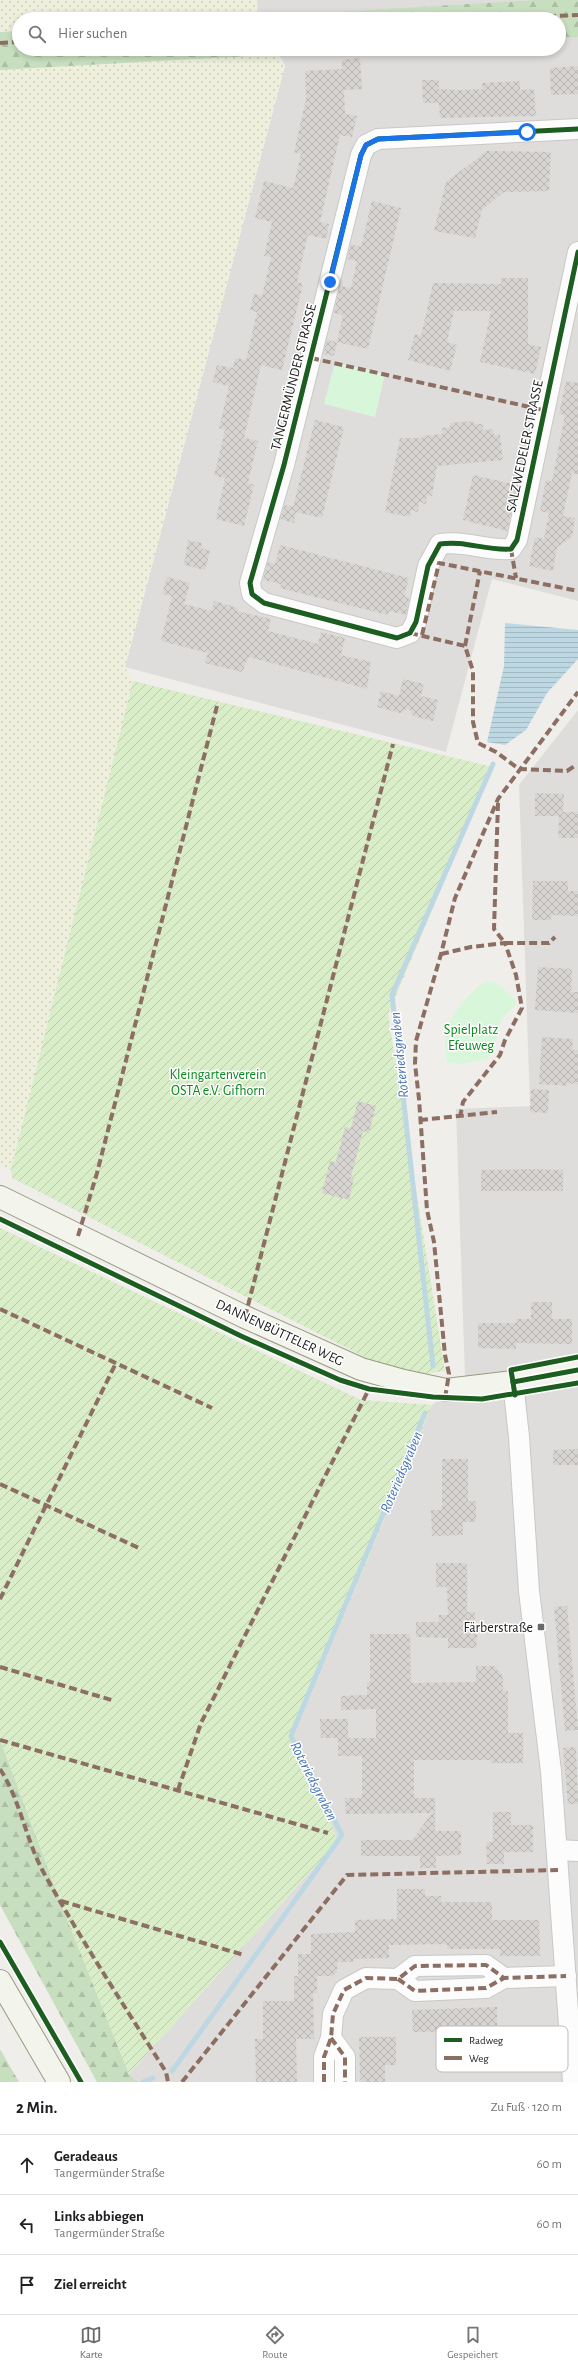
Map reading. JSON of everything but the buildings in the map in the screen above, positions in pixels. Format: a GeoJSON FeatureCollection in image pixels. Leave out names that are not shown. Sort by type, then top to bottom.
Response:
{"type":"FeatureCollection","features":[{"type":"Feature","properties":{"kind":"street","name":"TANGERMÜNDER STRASSE"},"geometry":{"type":"LineString","coordinates":[[428,566],[416,622],[410,633],[397,638],[264,603],[252,594],[250,583],[284,465],[361,155],[366,145],[378,139],[578,129]]}},
{"type":"Feature","properties":{"kind":"street","name":"SALZWEDELER STRASSE"},"geometry":{"type":"LineString","coordinates":[[428,566],[440,544],[454,542],[499,550],[511,549],[517,540],[578,252]]}},
{"type":"Feature","properties":{"kind":"street","name":"DANNENBÜTTELER WEG"},"geometry":{"type":"LineString","coordinates":[[0,1197],[245,1317],[361,1369],[404,1382],[446,1390],[513,1382],[578,1370]]}},
{"type":"Feature","properties":{"kind":"street"},"geometry":{"type":"LineString","coordinates":[[513,1382],[519,1437],[529,1591],[551,1771],[573,2082]]}},
{"type":"Feature","properties":{"kind":"street"},"geometry":{"type":"LineString","coordinates":[[557,1850],[578,1851]]}},
{"type":"Feature","properties":{"kind":"street"},"geometry":{"type":"LineString","coordinates":[[324,2082],[324,2057],[331,2038],[333,2014],[344,1990],[366,1978],[398,1979],[415,1966],[486,1965],[504,1978],[566,1976]]}},
{"type":"Feature","properties":{"kind":"street"},"geometry":{"type":"LineString","coordinates":[[0,1981],[59,2082]]}},
{"type":"Feature","properties":{"kind":"street"},"geometry":{"type":"LineString","coordinates":[[331,2038],[345,2057],[345,2082]]}},
{"type":"Feature","properties":{"kind":"shaded area"},"geometry":{"type":"Polygon","coordinates":[[[257,0],[578,0],[578,601],[492,579],[446,752],[125,667],[285,66],[280,56],[566,56],[566,12],[257,12],[257,0]]]}},
{"type":"Feature","properties":{"kind":"shaded area"},"geometry":{"type":"Polygon","coordinates":[[[520,416],[541,421],[536,445],[515,440],[520,416]]]}},
{"type":"Feature","properties":{"kind":"shaded area"},"geometry":{"type":"Polygon","coordinates":[[[578,710],[578,2082],[138,2082],[129,2074],[338,1841],[294,1735],[432,1405],[465,1378],[456,1109],[530,1106],[519,785],[578,710]]]}},
{"type":"Feature","properties":{"kind":"green space"},"geometry":{"type":"Polygon","coordinates":[[[0,0],[257,0],[258,12],[12,12],[12,31],[0,32],[0,0]]]}},
{"type":"Feature","properties":{"kind":"green space"},"geometry":{"type":"Polygon","coordinates":[[[536,0],[578,0],[578,37],[566,38],[566,12],[336,12],[536,0]]]}},
{"type":"Feature","properties":{"kind":"green space"},"geometry":{"type":"Polygon","coordinates":[[[12,31],[12,56],[246,56],[0,70],[0,32],[12,31]]]}},
{"type":"Feature","properties":{"kind":"green space"},"geometry":{"type":"Polygon","coordinates":[[[240,56],[276,56],[285,66],[125,667],[133,681],[11,1170],[0,1165],[0,70],[240,56]]]}},
{"type":"Feature","properties":{"kind":"green space"},"geometry":{"type":"Polygon","coordinates":[[[335,362],[385,374],[375,417],[324,404],[335,362]]]}},
{"type":"Feature","properties":{"kind":"green space","name":"Kleingartenverein OSTA e.V. Gifhorn"},"geometry":{"type":"Polygon","coordinates":[[[133,681],[493,767],[388,1014],[445,1371],[404,1377],[12,1178],[11,1170],[133,681]]]}},
{"type":"Feature","properties":{"kind":"green space","name":"Spielplatz Efeuweg"},"geometry":{"type":"Polygon","coordinates":[[[487,981],[497,983],[517,1002],[501,1021],[494,1049],[488,1058],[464,1064],[447,1063],[445,1040],[448,1026],[462,1003],[487,981]]]}},
{"type":"Feature","properties":{"kind":"green space"},"geometry":{"type":"Polygon","coordinates":[[[0,1228],[361,1400],[432,1405],[294,1735],[338,1841],[129,2074],[65,1914],[0,1739],[0,1228]]]}},
{"type":"Feature","properties":{"kind":"green space"},"geometry":{"type":"Polygon","coordinates":[[[0,1739],[65,1914],[129,2074],[138,2082],[97,2082],[0,1905],[0,1739]]]}},
{"type":"Feature","properties":{"kind":"green space"},"geometry":{"type":"Polygon","coordinates":[[[0,2049],[19,2082],[0,2082],[0,2049]]]}},
{"type":"Feature","properties":{"kind":"water"},"geometry":{"type":"Polygon","coordinates":[[[505,623],[578,630],[578,659],[547,693],[526,730],[505,745],[487,742],[504,666],[505,623]]]}},
{"type":"Feature","properties":{"kind":"waterway","name":"Roteriedsgraben"},"geometry":{"type":"LineString","coordinates":[[433,1366],[392,995],[493,764]]}},
{"type":"Feature","properties":{"kind":"waterway","name":"Roteriedsgraben"},"geometry":{"type":"LineString","coordinates":[[172,2071],[342,1835],[291,1736],[425,1413]]}},
{"type":"Feature","properties":{"kind":"waterway","name":"Roteriedsgraben"},"geometry":{"type":"LineString","coordinates":[[143,2082],[153,2078]]}},
{"type":"Feature","properties":{"kind":"marked path"},"geometry":{"type":"LineString","coordinates":[[566,16],[578,15]]}},
{"type":"Feature","properties":{"kind":"marked path"},"geometry":{"type":"LineString","coordinates":[[0,43],[12,42]]}},
{"type":"Feature","properties":{"kind":"marked path"},"geometry":{"type":"LineString","coordinates":[[311,358],[543,410]]}},
{"type":"Feature","properties":{"kind":"marked path"},"geometry":{"type":"LineString","coordinates":[[511,549],[516,578]]}},
{"type":"Feature","properties":{"kind":"marked path"},"geometry":{"type":"LineString","coordinates":[[422,635],[439,563],[578,591]]}},
{"type":"Feature","properties":{"kind":"marked path"},"geometry":{"type":"LineString","coordinates":[[465,646],[480,571]]}},
{"type":"Feature","properties":{"kind":"marked path"},"geometry":{"type":"LineString","coordinates":[[410,633],[465,646],[473,671],[473,722],[478,743],[496,752],[519,769],[567,771],[576,765]]}},
{"type":"Feature","properties":{"kind":"marked path"},"geometry":{"type":"LineString","coordinates":[[445,1398],[449,1374],[445,1355],[434,1242],[427,1210],[415,1064],[416,1041],[441,954],[455,898],[498,799],[578,692]]}},
{"type":"Feature","properties":{"kind":"marked path"},"geometry":{"type":"LineString","coordinates":[[78,1236],[97,1173],[217,706]]}},
{"type":"Feature","properties":{"kind":"marked path"},"geometry":{"type":"LineString","coordinates":[[245,1317],[393,744]]}},
{"type":"Feature","properties":{"kind":"marked path"},"geometry":{"type":"LineString","coordinates":[[498,803],[494,929],[505,943],[549,943],[555,937]]}},
{"type":"Feature","properties":{"kind":"marked path"},"geometry":{"type":"LineString","coordinates":[[441,954],[471,947],[505,943],[516,975],[522,1008],[505,1040],[500,1055],[463,1102],[460,1117]]}},
{"type":"Feature","properties":{"kind":"marked path"},"geometry":{"type":"LineString","coordinates":[[420,1120],[497,1112]]}},
{"type":"Feature","properties":{"kind":"marked path"},"geometry":{"type":"LineString","coordinates":[[0,1309],[212,1408]]}},
{"type":"Feature","properties":{"kind":"marked path"},"geometry":{"type":"LineString","coordinates":[[0,1599],[116,1363]]}},
{"type":"Feature","properties":{"kind":"marked path"},"geometry":{"type":"LineString","coordinates":[[178,1790],[201,1723],[369,1389]]}},
{"type":"Feature","properties":{"kind":"marked path"},"geometry":{"type":"LineString","coordinates":[[0,1484],[141,1549]]}},
{"type":"Feature","properties":{"kind":"marked path"},"geometry":{"type":"LineString","coordinates":[[0,1667],[115,1701]]}},
{"type":"Feature","properties":{"kind":"marked path"},"geometry":{"type":"LineString","coordinates":[[0,1740],[328,1833]]}},
{"type":"Feature","properties":{"kind":"marked path"},"geometry":{"type":"LineString","coordinates":[[0,1769],[13,1794],[38,1862],[89,1950],[166,2072],[168,2082]]}},
{"type":"Feature","properties":{"kind":"marked path"},"geometry":{"type":"LineString","coordinates":[[182,2082],[347,1875],[558,1870]]}},
{"type":"Feature","properties":{"kind":"marked path"},"geometry":{"type":"LineString","coordinates":[[61,1901],[244,1955]]}},
{"type":"Feature","properties":{"kind":"marked path"},"geometry":{"type":"LineString","coordinates":[[324,2082],[324,2057],[331,2038],[333,2014],[344,1990],[366,1978],[398,1979],[415,1966],[486,1965],[504,1978],[566,1976]]}},
{"type":"Feature","properties":{"kind":"marked path"},"geometry":{"type":"LineString","coordinates":[[398,1979],[415,1991],[486,1988],[504,1978]]}},
{"type":"Feature","properties":{"kind":"marked path"},"geometry":{"type":"LineString","coordinates":[[331,2038],[345,2057],[345,2082]]}},
{"type":"Feature","properties":{"kind":"cycle path"},"geometry":{"type":"LineString","coordinates":[[578,129],[378,139],[366,145],[361,155],[284,465],[250,583],[252,594],[264,603],[397,638],[410,633],[416,622],[428,566],[440,544],[458,543],[511,549],[517,540],[578,252]]}},
{"type":"Feature","properties":{"kind":"cycle path"},"geometry":{"type":"LineString","coordinates":[[0,1219],[241,1336],[340,1380],[369,1389],[433,1397],[482,1399],[578,1383]]}},
{"type":"Feature","properties":{"kind":"cycle path"},"geometry":{"type":"LineString","coordinates":[[515,1395],[511,1370],[578,1357]]}},
{"type":"Feature","properties":{"kind":"cycle path"},"geometry":{"type":"LineString","coordinates":[[513,1382],[578,1370]]}},
{"type":"Feature","properties":{"kind":"cycle path"},"geometry":{"type":"LineString","coordinates":[[0,1942],[81,2082]]}},
{"type":"Feature","properties":{"kind":"place","name":"Färberstraße"},"geometry":{"type":"Point","coordinates":[541,1627]}},
{"type":"Feature","properties":{"kind":"route"},"geometry":{"type":"LineString","coordinates":[[330,282],[361,155],[366,145],[378,139],[527,132]]}}]}
